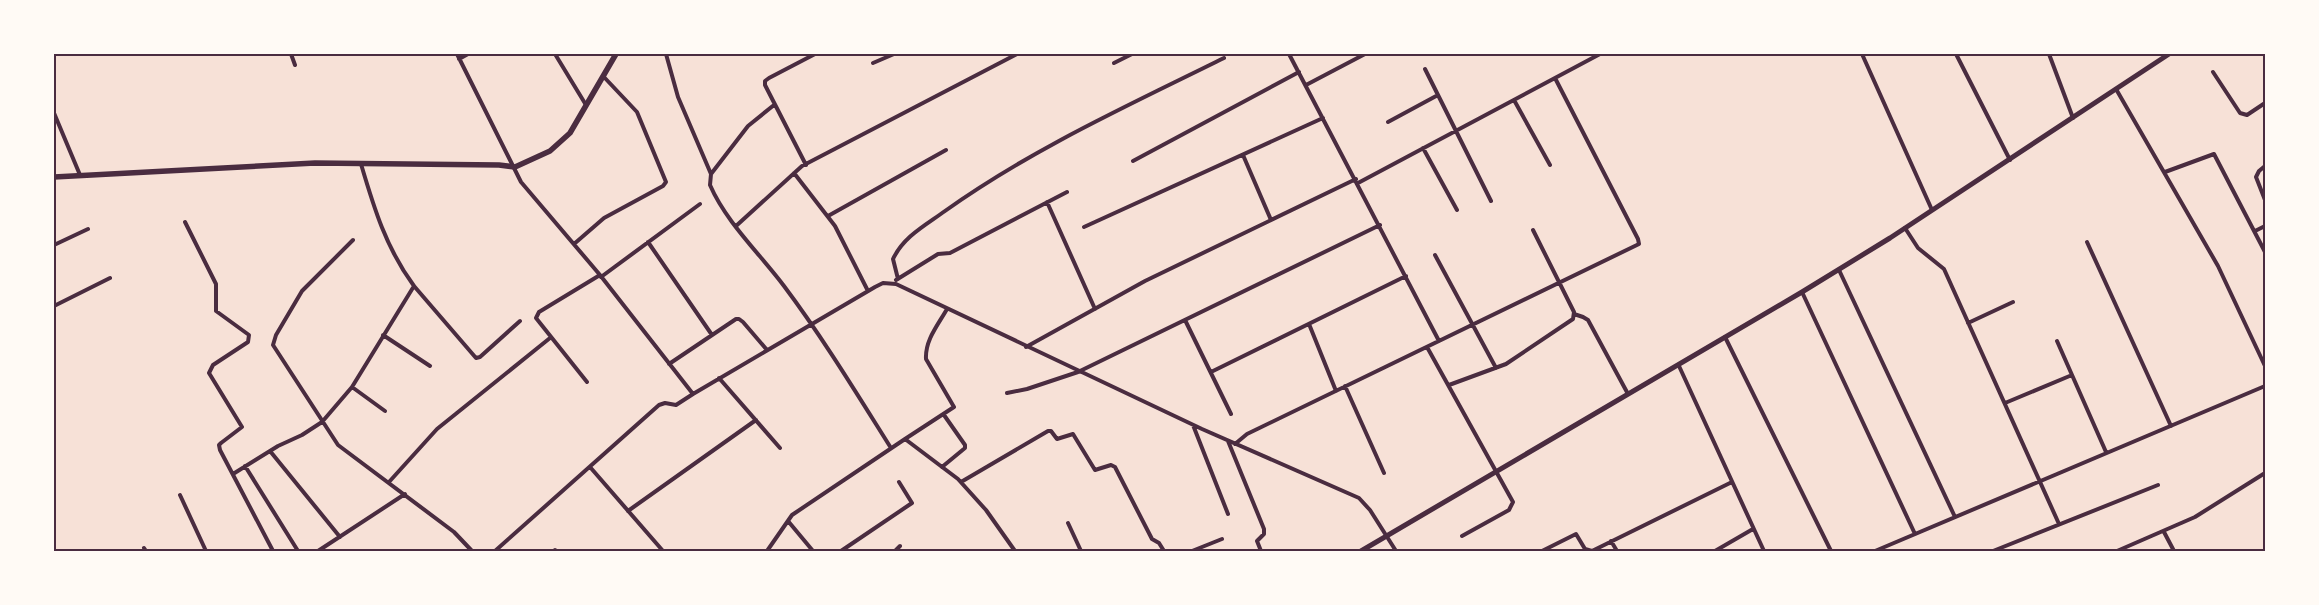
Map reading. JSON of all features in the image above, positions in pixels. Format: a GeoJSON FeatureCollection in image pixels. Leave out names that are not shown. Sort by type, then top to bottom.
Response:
{"type":"FeatureCollection","features":[{"type":"Feature","properties":{"kind":"main road"},"geometry":{"type":"LineString","coordinates":[[54,177],[315,163],[499,165],[515,167],[550,151],[570,133],[616,54]]}},
{"type":"Feature","properties":{"kind":"street"},"geometry":{"type":"LineString","coordinates":[[291,54],[296,64]]}},
{"type":"Feature","properties":{"kind":"street"},"geometry":{"type":"LineString","coordinates":[[456,54],[521,182],[601,276],[693,394]]}},
{"type":"Feature","properties":{"kind":"street"},"geometry":{"type":"LineString","coordinates":[[459,59],[468,54]]}},
{"type":"Feature","properties":{"kind":"street"},"geometry":{"type":"LineString","coordinates":[[555,54],[586,105]]}},
{"type":"Feature","properties":{"kind":"street"},"geometry":{"type":"LineString","coordinates":[[666,54],[678,97],[711,174]]}},
{"type":"Feature","properties":{"kind":"street"},"geometry":{"type":"LineString","coordinates":[[806,164],[767,93],[765,81],[815,54]]}},
{"type":"Feature","properties":{"kind":"street"},"geometry":{"type":"LineString","coordinates":[[873,64],[894,54]]}},
{"type":"Feature","properties":{"kind":"street"},"geometry":{"type":"LineString","coordinates":[[736,226],[806,164],[1017,54]]}},
{"type":"Feature","properties":{"kind":"street"},"geometry":{"type":"LineString","coordinates":[[1114,63],[1132,54]]}},
{"type":"Feature","properties":{"kind":"street"},"geometry":{"type":"LineString","coordinates":[[1289,54],[1439,341]]}},
{"type":"Feature","properties":{"kind":"street"},"geometry":{"type":"LineString","coordinates":[[1306,85],[1365,54]]}},
{"type":"Feature","properties":{"kind":"street"},"geometry":{"type":"LineString","coordinates":[[1026,347],[1145,281],[1357,181],[1600,54]]}},
{"type":"Feature","properties":{"kind":"street"},"geometry":{"type":"LineString","coordinates":[[1862,54],[1932,210]]}},
{"type":"Feature","properties":{"kind":"street"},"geometry":{"type":"LineString","coordinates":[[1956,54],[2010,160]]}},
{"type":"Feature","properties":{"kind":"street"},"geometry":{"type":"LineString","coordinates":[[2049,54],[2073,118]]}},
{"type":"Feature","properties":{"kind":"street"},"geometry":{"type":"LineString","coordinates":[[1361,551],[1679,366],[1839,270],[2010,160],[2165,55]]}},
{"type":"Feature","properties":{"kind":"street"},"geometry":{"type":"LineString","coordinates":[[898,279],[893,259],[901,244],[967,196],[1067,136],[1224,58]]}},
{"type":"Feature","properties":{"kind":"street"},"geometry":{"type":"LineString","coordinates":[[1425,69],[1491,201]]}},
{"type":"Feature","properties":{"kind":"street"},"geometry":{"type":"LineString","coordinates":[[1133,161],[1299,72]]}},
{"type":"Feature","properties":{"kind":"street"},"geometry":{"type":"LineString","coordinates":[[2213,72],[2240,113],[2247,115],[2265,103]]}},
{"type":"Feature","properties":{"kind":"street"},"geometry":{"type":"LineString","coordinates":[[574,244],[604,218],[663,186],[666,182],[637,112],[603,76]]}},
{"type":"Feature","properties":{"kind":"street"},"geometry":{"type":"LineString","coordinates":[[1235,444],[1247,434],[1638,244],[1638,239],[1555,78]]}},
{"type":"Feature","properties":{"kind":"street"},"geometry":{"type":"LineString","coordinates":[[2116,89],[2218,266],[2265,366]]}},
{"type":"Feature","properties":{"kind":"street"},"geometry":{"type":"LineString","coordinates":[[1388,122],[1438,95]]}},
{"type":"Feature","properties":{"kind":"street"},"geometry":{"type":"LineString","coordinates":[[1514,100],[1550,165]]}},
{"type":"Feature","properties":{"kind":"street"},"geometry":{"type":"LineString","coordinates":[[774,105],[754,119],[711,174],[709,181],[711,188],[736,226],[811,324],[891,448]]}},
{"type":"Feature","properties":{"kind":"street"},"geometry":{"type":"LineString","coordinates":[[54,112],[80,175]]}},
{"type":"Feature","properties":{"kind":"street"},"geometry":{"type":"LineString","coordinates":[[1084,227],[1324,118]]}},
{"type":"Feature","properties":{"kind":"street"},"geometry":{"type":"LineString","coordinates":[[1423,148],[1457,210]]}},
{"type":"Feature","properties":{"kind":"street"},"geometry":{"type":"LineString","coordinates":[[828,216],[946,150]]}},
{"type":"Feature","properties":{"kind":"street"},"geometry":{"type":"LineString","coordinates":[[2165,172],[2214,154],[2265,252]]}},
{"type":"Feature","properties":{"kind":"street"},"geometry":{"type":"LineString","coordinates":[[1242,155],[1271,220]]}},
{"type":"Feature","properties":{"kind":"street"},"geometry":{"type":"LineString","coordinates":[[361,164],[379,225],[414,286],[476,358],[480,357],[520,321]]}},
{"type":"Feature","properties":{"kind":"street"},"geometry":{"type":"LineString","coordinates":[[2265,166],[2256,177],[2265,200]]}},
{"type":"Feature","properties":{"kind":"street"},"geometry":{"type":"LineString","coordinates":[[794,173],[828,216],[868,291]]}},
{"type":"Feature","properties":{"kind":"street"},"geometry":{"type":"LineString","coordinates":[[892,283],[938,254],[950,253],[1066,192]]}},
{"type":"Feature","properties":{"kind":"street"},"geometry":{"type":"LineString","coordinates":[[1047,202],[1095,309]]}},
{"type":"Feature","properties":{"kind":"street"},"geometry":{"type":"LineString","coordinates":[[587,382],[550,338],[539,323],[536,315],[601,276],[700,204]]}},
{"type":"Feature","properties":{"kind":"street"},"geometry":{"type":"LineString","coordinates":[[185,222],[216,284],[216,311],[248,335],[249,339],[210,368],[210,376],[242,427],[219,445],[273,551]]}},
{"type":"Feature","properties":{"kind":"street"},"geometry":{"type":"LineString","coordinates":[[1007,393],[1034,387],[1078,372],[1380,225]]}},
{"type":"Feature","properties":{"kind":"street"},"geometry":{"type":"LineString","coordinates":[[2255,232],[2265,226]]}},
{"type":"Feature","properties":{"kind":"street"},"geometry":{"type":"LineString","coordinates":[[1905,228],[1918,248],[1944,269],[2059,524]]}},
{"type":"Feature","properties":{"kind":"street"},"geometry":{"type":"LineString","coordinates":[[54,244],[88,229]]}},
{"type":"Feature","properties":{"kind":"street"},"geometry":{"type":"LineString","coordinates":[[1449,385],[1496,368],[1573,319],[1574,314],[1533,230]]}},
{"type":"Feature","properties":{"kind":"street"},"geometry":{"type":"LineString","coordinates":[[354,240],[302,291],[276,335],[273,345],[338,445],[454,532],[472,551]]}},
{"type":"Feature","properties":{"kind":"street"},"geometry":{"type":"LineString","coordinates":[[648,242],[712,335]]}},
{"type":"Feature","properties":{"kind":"street"},"geometry":{"type":"LineString","coordinates":[[2087,242],[2170,426]]}},
{"type":"Feature","properties":{"kind":"street"},"geometry":{"type":"LineString","coordinates":[[1435,255],[1474,324],[1496,368]]}},
{"type":"Feature","properties":{"kind":"street"},"geometry":{"type":"LineString","coordinates":[[1839,270],[1956,516]]}},
{"type":"Feature","properties":{"kind":"street"},"geometry":{"type":"LineString","coordinates":[[1211,372],[1406,276]]}},
{"type":"Feature","properties":{"kind":"street"},"geometry":{"type":"LineString","coordinates":[[54,306],[110,278]]}},
{"type":"Feature","properties":{"kind":"street"},"geometry":{"type":"LineString","coordinates":[[495,551],[659,405],[665,403],[676,406],[719,378],[883,283],[892,283],[1193,425],[1359,498],[1370,510],[1396,551]]}},
{"type":"Feature","properties":{"kind":"street"},"geometry":{"type":"LineString","coordinates":[[233,474],[322,422],[352,387],[382,335],[414,286]]}},
{"type":"Feature","properties":{"kind":"street"},"geometry":{"type":"LineString","coordinates":[[1802,292],[1915,534]]}},
{"type":"Feature","properties":{"kind":"street"},"geometry":{"type":"LineString","coordinates":[[1968,323],[2013,302]]}},
{"type":"Feature","properties":{"kind":"street"},"geometry":{"type":"LineString","coordinates":[[768,551],[792,515],[891,448],[952,410],[954,404],[926,360],[929,340],[947,308]]}},
{"type":"Feature","properties":{"kind":"street"},"geometry":{"type":"LineString","coordinates":[[1574,314],[1583,316],[1588,320],[1629,395]]}},
{"type":"Feature","properties":{"kind":"street"},"geometry":{"type":"LineString","coordinates":[[669,364],[739,319],[767,350]]}},
{"type":"Feature","properties":{"kind":"street"},"geometry":{"type":"LineString","coordinates":[[1185,320],[1231,414]]}},
{"type":"Feature","properties":{"kind":"street"},"geometry":{"type":"LineString","coordinates":[[1309,324],[1336,391]]}},
{"type":"Feature","properties":{"kind":"street"},"geometry":{"type":"LineString","coordinates":[[382,335],[430,366]]}},
{"type":"Feature","properties":{"kind":"street"},"geometry":{"type":"LineString","coordinates":[[1725,337],[1831,551]]}},
{"type":"Feature","properties":{"kind":"street"},"geometry":{"type":"LineString","coordinates":[[389,482],[437,429],[550,338]]}},
{"type":"Feature","properties":{"kind":"street"},"geometry":{"type":"LineString","coordinates":[[2056,341],[2106,452]]}},
{"type":"Feature","properties":{"kind":"street"},"geometry":{"type":"LineString","coordinates":[[1427,347],[1513,502],[1512,507],[1462,536]]}},
{"type":"Feature","properties":{"kind":"street"},"geometry":{"type":"LineString","coordinates":[[1679,366],[1764,551]]}},
{"type":"Feature","properties":{"kind":"street"},"geometry":{"type":"LineString","coordinates":[[2005,403],[2072,375]]}},
{"type":"Feature","properties":{"kind":"street"},"geometry":{"type":"LineString","coordinates":[[719,378],[780,448]]}},
{"type":"Feature","properties":{"kind":"street"},"geometry":{"type":"LineString","coordinates":[[1345,386],[1384,473]]}},
{"type":"Feature","properties":{"kind":"street"},"geometry":{"type":"LineString","coordinates":[[1875,551],[2265,386]]}},
{"type":"Feature","properties":{"kind":"street"},"geometry":{"type":"LineString","coordinates":[[352,387],[385,411]]}},
{"type":"Feature","properties":{"kind":"street"},"geometry":{"type":"LineString","coordinates":[[942,467],[965,448],[965,445],[944,415]]}},
{"type":"Feature","properties":{"kind":"street"},"geometry":{"type":"LineString","coordinates":[[628,511],[756,420]]}},
{"type":"Feature","properties":{"kind":"street"},"geometry":{"type":"LineString","coordinates":[[1193,425],[1228,514]]}},
{"type":"Feature","properties":{"kind":"street"},"geometry":{"type":"LineString","coordinates":[[961,482],[1048,431],[1051,431],[1057,439],[1073,434],[1095,470],[1111,464],[1115,467],[1152,539],[1159,543],[1164,551]]}},
{"type":"Feature","properties":{"kind":"street"},"geometry":{"type":"LineString","coordinates":[[905,439],[961,482],[986,510],[1015,551]]}},
{"type":"Feature","properties":{"kind":"street"},"geometry":{"type":"LineString","coordinates":[[1228,441],[1265,532],[1257,541],[1261,551]]}},
{"type":"Feature","properties":{"kind":"street"},"geometry":{"type":"LineString","coordinates":[[270,451],[340,537]]}},
{"type":"Feature","properties":{"kind":"street"},"geometry":{"type":"LineString","coordinates":[[244,466],[298,551]]}},
{"type":"Feature","properties":{"kind":"street"},"geometry":{"type":"LineString","coordinates":[[590,467],[663,551]]}},
{"type":"Feature","properties":{"kind":"street"},"geometry":{"type":"LineString","coordinates":[[2117,551],[2164,532],[2194,517],[2265,473]]}},
{"type":"Feature","properties":{"kind":"street"},"geometry":{"type":"LineString","coordinates":[[841,551],[912,503],[899,482]]}},
{"type":"Feature","properties":{"kind":"street"},"geometry":{"type":"LineString","coordinates":[[1542,551],[1572,534],[1578,536],[1588,551],[1732,482]]}},
{"type":"Feature","properties":{"kind":"street"},"geometry":{"type":"LineString","coordinates":[[1993,551],[2158,484]]}},
{"type":"Feature","properties":{"kind":"street"},"geometry":{"type":"LineString","coordinates":[[318,551],[405,494]]}},
{"type":"Feature","properties":{"kind":"street"},"geometry":{"type":"LineString","coordinates":[[180,495],[206,551]]}},
{"type":"Feature","properties":{"kind":"street"},"geometry":{"type":"LineString","coordinates":[[788,521],[813,551]]}},
{"type":"Feature","properties":{"kind":"street"},"geometry":{"type":"LineString","coordinates":[[1068,523],[1081,551]]}},
{"type":"Feature","properties":{"kind":"street"},"geometry":{"type":"LineString","coordinates":[[1715,551],[1753,529]]}},
{"type":"Feature","properties":{"kind":"street"},"geometry":{"type":"LineString","coordinates":[[2164,532],[2174,551]]}},
{"type":"Feature","properties":{"kind":"street"},"geometry":{"type":"LineString","coordinates":[[1192,551],[1222,539]]}},
{"type":"Feature","properties":{"kind":"street"},"geometry":{"type":"LineString","coordinates":[[1611,541],[1617,551]]}},
{"type":"Feature","properties":{"kind":"street"},"geometry":{"type":"LineString","coordinates":[[895,551],[900,546]]}}]}
